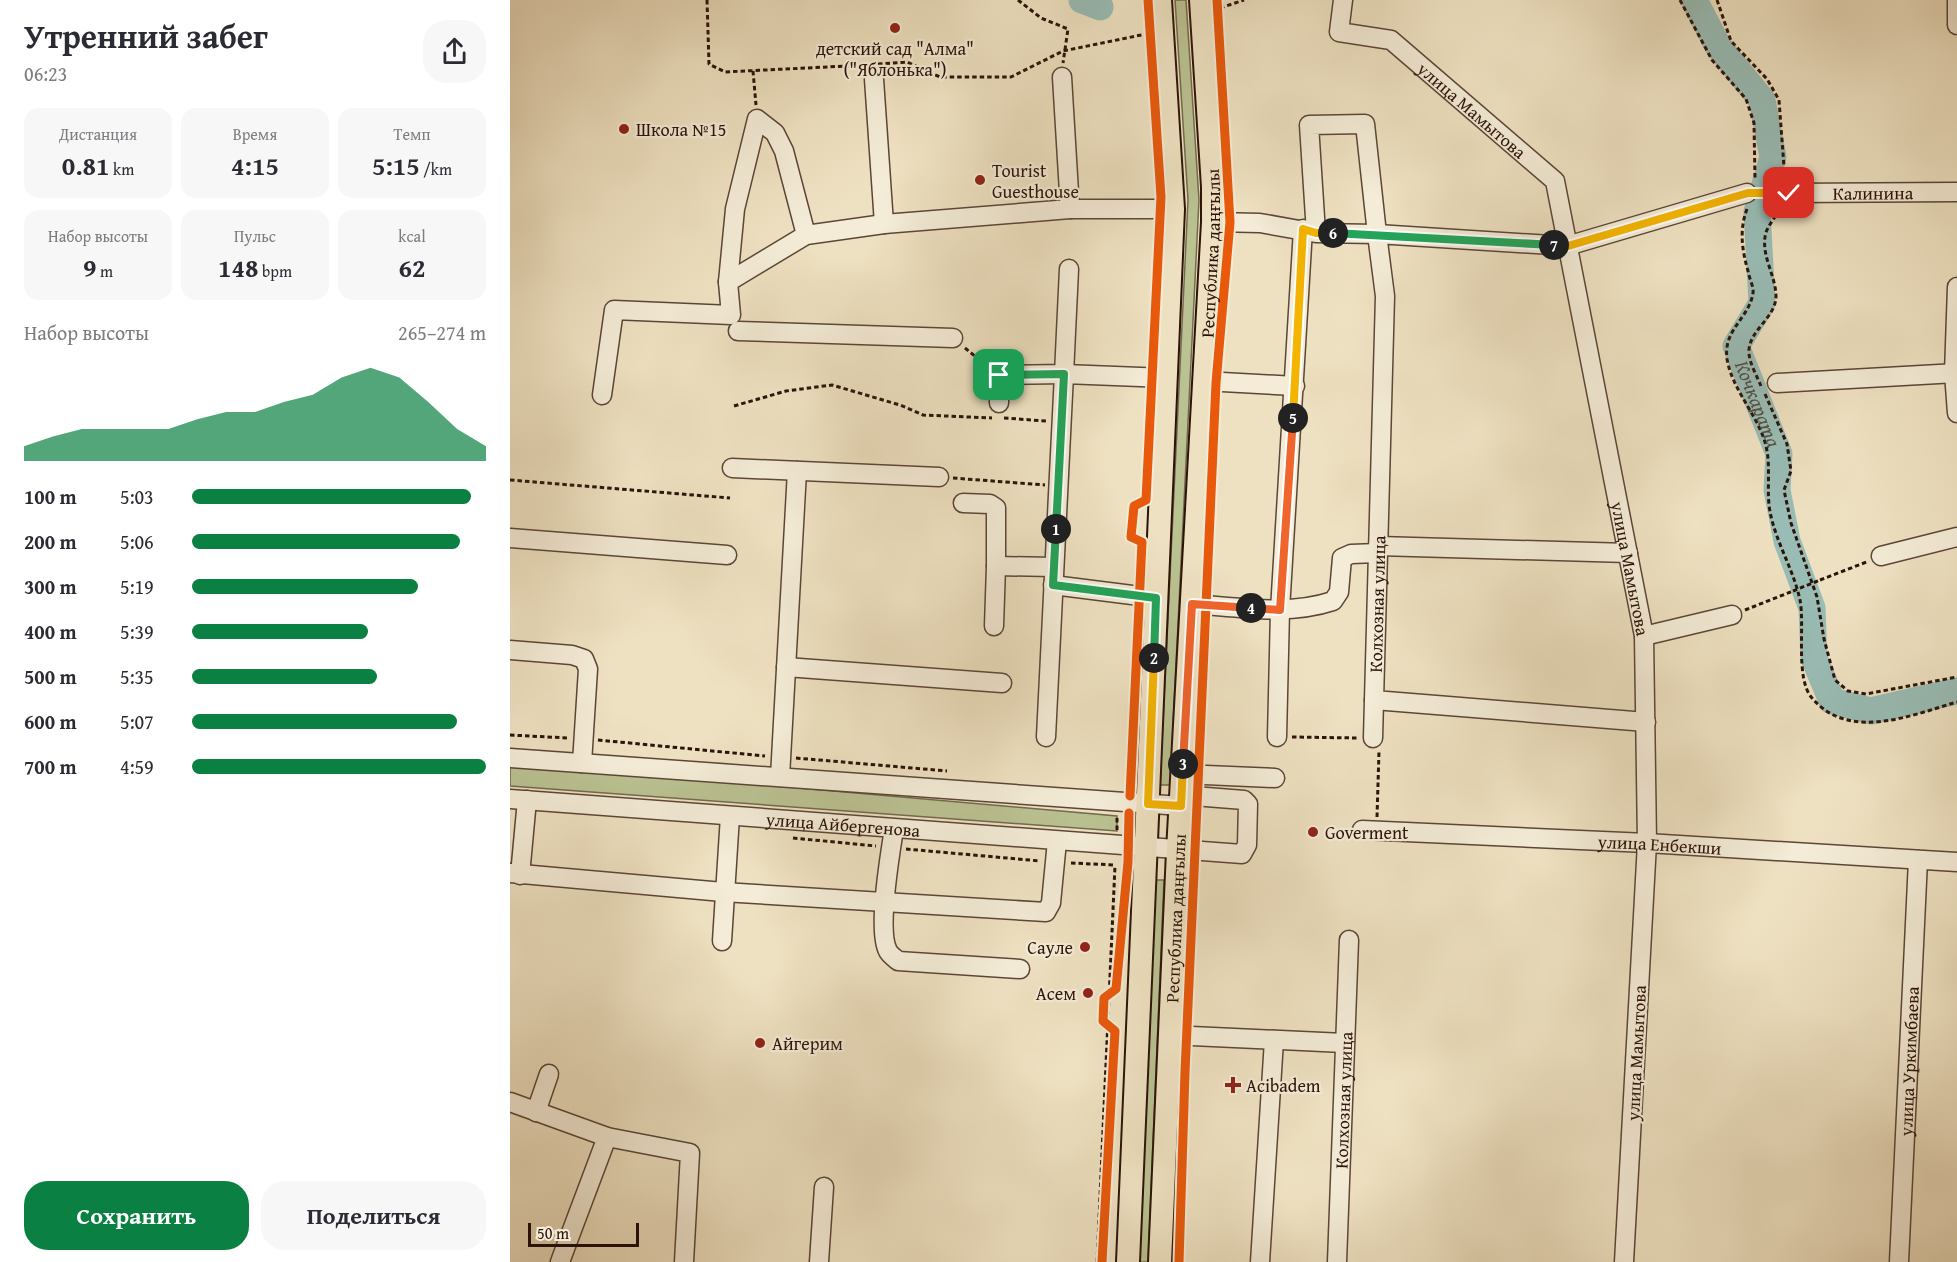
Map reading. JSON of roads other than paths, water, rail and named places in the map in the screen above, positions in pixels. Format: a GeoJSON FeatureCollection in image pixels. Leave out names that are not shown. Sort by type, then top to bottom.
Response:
{"type":"FeatureCollection","features":[{"type":"Feature","properties":{"kind":"main road","name":"Республика даңғылы"},"geometry":{"type":"LineString","coordinates":[[1128,1262],[1173,209],[1160,0]]}},
{"type":"Feature","properties":{"kind":"main road","name":"Республика даңғылы"},"geometry":{"type":"LineString","coordinates":[[1160,1262],[1178,851],[1213,222],[1209,4]]}},
{"type":"Feature","properties":{"kind":"street","name":"улица Мамытова"},"geometry":{"type":"LineString","coordinates":[[1343,0],[1340,32],[1391,40],[1555,181],[1644,636],[1647,843],[1624,1262]]}},
{"type":"Feature","properties":{"kind":"street"},"geometry":{"type":"LineString","coordinates":[[1956,0],[1957,25]]}},
{"type":"Feature","properties":{"kind":"street"},"geometry":{"type":"LineString","coordinates":[[1062,77],[1070,209]]}},
{"type":"Feature","properties":{"kind":"street"},"geometry":{"type":"LineString","coordinates":[[874,79],[884,224]]}},
{"type":"Feature","properties":{"kind":"street"},"geometry":{"type":"LineString","coordinates":[[602,395],[614,310],[731,315],[728,282],[735,209],[757,119],[775,133],[784,151],[806,235]]}},
{"type":"Feature","properties":{"kind":"street","name":"Колхозная улица"},"geometry":{"type":"LineString","coordinates":[[1310,231],[1309,125],[1365,124],[1385,296],[1373,738]]}},
{"type":"Feature","properties":{"kind":"street","name":"Калинина"},"geometry":{"type":"LineString","coordinates":[[1789,193],[1957,192]]}},
{"type":"Feature","properties":{"kind":"street"},"geometry":{"type":"LineString","coordinates":[[1213,222],[1260,223],[1310,231],[1568,246],[1749,198]]}},
{"type":"Feature","properties":{"kind":"street"},"geometry":{"type":"LineString","coordinates":[[728,282],[806,235],[884,224],[1070,209],[1173,209]]}},
{"type":"Feature","properties":{"kind":"street"},"geometry":{"type":"LineString","coordinates":[[1277,737],[1280,610],[1295,386],[1310,231]]}},
{"type":"Feature","properties":{"kind":"street"},"geometry":{"type":"LineString","coordinates":[[1046,737],[1069,269]]}},
{"type":"Feature","properties":{"kind":"street"},"geometry":{"type":"LineString","coordinates":[[1957,287],[1957,413]]}},
{"type":"Feature","properties":{"kind":"street"},"geometry":{"type":"LineString","coordinates":[[738,331],[953,338]]}},
{"type":"Feature","properties":{"kind":"street"},"geometry":{"type":"LineString","coordinates":[[1777,383],[1956,373]]}},
{"type":"Feature","properties":{"kind":"street"},"geometry":{"type":"LineString","coordinates":[[999,403],[999,375],[1064,374],[1166,378]]}},
{"type":"Feature","properties":{"kind":"street"},"geometry":{"type":"LineString","coordinates":[[1204,381],[1295,386]]}},
{"type":"Feature","properties":{"kind":"street"},"geometry":{"type":"LineString","coordinates":[[732,468],[939,477]]}},
{"type":"Feature","properties":{"kind":"street"},"geometry":{"type":"LineString","coordinates":[[780,777],[797,471]]}},
{"type":"Feature","properties":{"kind":"street"},"geometry":{"type":"LineString","coordinates":[[963,504],[990,504],[996,508],[994,627]]}},
{"type":"Feature","properties":{"kind":"street"},"geometry":{"type":"LineString","coordinates":[[1881,556],[1957,537]]}},
{"type":"Feature","properties":{"kind":"street"},"geometry":{"type":"LineString","coordinates":[[510,538],[727,555]]}},
{"type":"Feature","properties":{"kind":"street"},"geometry":{"type":"LineString","coordinates":[[1192,604],[1280,610],[1333,601],[1339,592],[1342,558],[1351,554],[1378,550],[1628,553]]}},
{"type":"Feature","properties":{"kind":"street"},"geometry":{"type":"LineString","coordinates":[[996,566],[1156,598]]}},
{"type":"Feature","properties":{"kind":"street"},"geometry":{"type":"LineString","coordinates":[[1644,636],[1732,615]]}},
{"type":"Feature","properties":{"kind":"street"},"geometry":{"type":"LineString","coordinates":[[510,650],[572,655],[584,659],[588,669],[582,763]]}},
{"type":"Feature","properties":{"kind":"street"},"geometry":{"type":"LineString","coordinates":[[786,667],[1002,683]]}},
{"type":"Feature","properties":{"kind":"street"},"geometry":{"type":"LineString","coordinates":[[1374,700],[1646,722]]}},
{"type":"Feature","properties":{"kind":"street"},"geometry":{"type":"LineString","coordinates":[[510,758],[1148,804],[1182,792],[1275,778]]}},
{"type":"Feature","properties":{"kind":"street","name":"улица Айбергенова"},"geometry":{"type":"LineString","coordinates":[[519,799],[1178,851],[1242,854],[1247,845],[1248,804],[1244,800],[1182,792]]}},
{"type":"Feature","properties":{"kind":"street"},"geometry":{"type":"LineString","coordinates":[[519,799],[515,874],[723,892],[1046,912],[1051,903],[1057,841]]}},
{"type":"Feature","properties":{"kind":"street"},"geometry":{"type":"LineString","coordinates":[[722,941],[723,892],[730,816]]}},
{"type":"Feature","properties":{"kind":"street"},"geometry":{"type":"LineString","coordinates":[[894,829],[885,902],[885,942],[889,953],[898,961],[1020,969]]}},
{"type":"Feature","properties":{"kind":"street","name":"улица Енбекши"},"geometry":{"type":"LineString","coordinates":[[1370,830],[1647,843],[1957,862]]}},
{"type":"Feature","properties":{"kind":"street","name":"улица Уркимбаева"},"geometry":{"type":"LineString","coordinates":[[1899,1262],[1918,860]]}},
{"type":"Feature","properties":{"kind":"street","name":"Колхозная улица"},"geometry":{"type":"LineString","coordinates":[[1336,1262],[1349,940]]}},
{"type":"Feature","properties":{"kind":"street"},"geometry":{"type":"LineString","coordinates":[[1170,1035],[1344,1043]]}},
{"type":"Feature","properties":{"kind":"street"},"geometry":{"type":"LineString","coordinates":[[1260,1262],[1274,1040]]}},
{"type":"Feature","properties":{"kind":"street"},"geometry":{"type":"LineString","coordinates":[[536,1112],[549,1074]]}},
{"type":"Feature","properties":{"kind":"street"},"geometry":{"type":"LineString","coordinates":[[510,1102],[607,1137],[690,1153],[684,1262]]}},
{"type":"Feature","properties":{"kind":"street"},"geometry":{"type":"LineString","coordinates":[[560,1262],[607,1137]]}},
{"type":"Feature","properties":{"kind":"street"},"geometry":{"type":"LineString","coordinates":[[819,1262],[824,1187]]}},
{"type":"Feature","properties":{"kind":"waterway","name":"Кочкарата"},"geometry":{"type":"LineString","coordinates":[[1082,0],[1100,7]]}},
{"type":"Feature","properties":{"kind":"waterway","name":"Кочкарата"},"geometry":{"type":"LineString","coordinates":[[1694,0],[1718,46],[1762,100],[1773,157],[1757,212],[1762,303],[1736,346],[1779,454],[1777,490],[1787,541],[1812,608],[1814,658],[1832,701],[1871,711],[1957,691]]}},
{"type":"Feature","properties":{"kind":"place","name":"детский сад \"Алма\" (\"Яблонька\")"},"geometry":{"type":"Point","coordinates":[895,28]}},
{"type":"Feature","properties":{"kind":"place","name":"Школа №15"},"geometry":{"type":"Point","coordinates":[624,129]}},
{"type":"Feature","properties":{"kind":"place","name":"Tourist Guesthouse"},"geometry":{"type":"Point","coordinates":[980,180]}},
{"type":"Feature","properties":{"kind":"place","name":"Goverment"},"geometry":{"type":"Point","coordinates":[1313,832]}},
{"type":"Feature","properties":{"kind":"place","name":"Сауле"},"geometry":{"type":"Point","coordinates":[1085,947]}},
{"type":"Feature","properties":{"kind":"place","name":"Асем"},"geometry":{"type":"Point","coordinates":[1088,993]}},
{"type":"Feature","properties":{"kind":"place","name":"Айгерим"},"geometry":{"type":"Point","coordinates":[760,1043]}},
{"type":"Feature","properties":{"kind":"place","name":"Acibadem"},"geometry":{"type":"Point","coordinates":[1233,1085]}}]}
